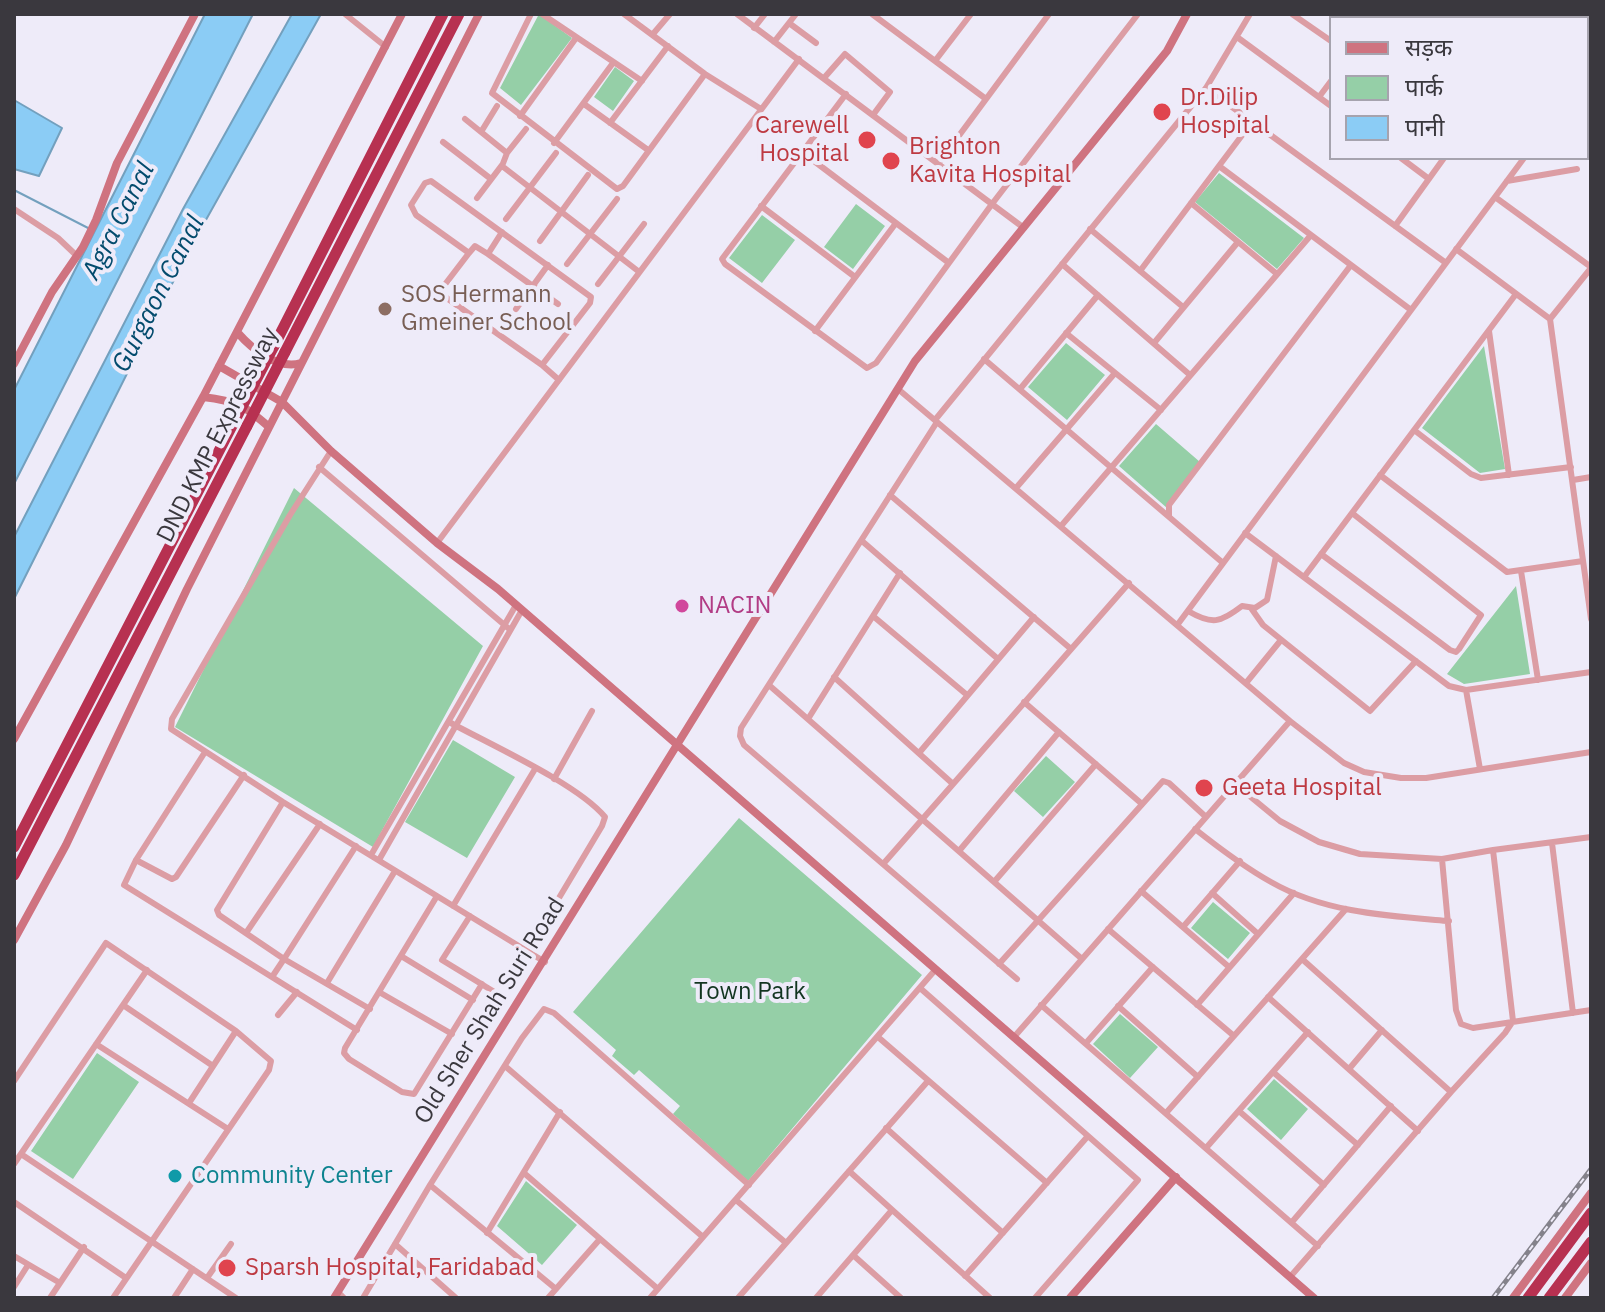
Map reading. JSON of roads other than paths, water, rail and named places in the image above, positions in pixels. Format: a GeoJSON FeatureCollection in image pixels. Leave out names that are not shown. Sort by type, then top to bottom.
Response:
{"type":"FeatureCollection","features":[{"type":"Feature","properties":{"kind":"highway","name":"DND KMP Expressway"},"geometry":{"type":"LineString","coordinates":[[14,847],[443,14]]}},
{"type":"Feature","properties":{"kind":"highway","name":"DND KMP Expressway"},"geometry":{"type":"LineString","coordinates":[[14,875],[459,14]]}},
{"type":"Feature","properties":{"kind":"highway"},"geometry":{"type":"LineString","coordinates":[[1528,1298],[1591,1213]]}},
{"type":"Feature","properties":{"kind":"highway"},"geometry":{"type":"LineString","coordinates":[[1549,1298],[1591,1242]]}},
{"type":"Feature","properties":{"kind":"street"},"geometry":{"type":"LineString","coordinates":[[14,364],[52,292],[83,247],[117,163],[195,14]]}},
{"type":"Feature","properties":{"kind":"street"},"geometry":{"type":"LineString","coordinates":[[345,14],[386,47]]}},
{"type":"Feature","properties":{"kind":"street"},"geometry":{"type":"LineString","coordinates":[[14,739],[203,397],[402,14]]}},
{"type":"Feature","properties":{"kind":"street"},"geometry":{"type":"LineString","coordinates":[[14,940],[66,845],[187,589],[479,14]]}},
{"type":"Feature","properties":{"kind":"street"},"geometry":{"type":"LineString","coordinates":[[531,14],[492,90],[494,97],[618,190],[705,74]]}},
{"type":"Feature","properties":{"kind":"street"},"geometry":{"type":"LineString","coordinates":[[542,14],[642,81]]}},
{"type":"Feature","properties":{"kind":"street"},"geometry":{"type":"LineString","coordinates":[[624,14],[705,74],[761,109]]}},
{"type":"Feature","properties":{"kind":"street"},"geometry":{"type":"LineString","coordinates":[[653,34],[670,14]]}},
{"type":"Feature","properties":{"kind":"street"},"geometry":{"type":"LineString","coordinates":[[737,14],[1024,228]]}},
{"type":"Feature","properties":{"kind":"street"},"geometry":{"type":"LineString","coordinates":[[754,28],[765,14]]}},
{"type":"Feature","properties":{"kind":"street"},"geometry":{"type":"LineString","coordinates":[[774,42],[796,14]]}},
{"type":"Feature","properties":{"kind":"street"},"geometry":{"type":"LineString","coordinates":[[872,14],[986,99]]}},
{"type":"Feature","properties":{"kind":"street"},"geometry":{"type":"LineString","coordinates":[[938,164],[1049,14]]}},
{"type":"Feature","properties":{"kind":"street"},"geometry":{"type":"LineString","coordinates":[[846,94],[722,259],[867,368],[876,363],[992,204],[1138,14]]}},
{"type":"Feature","properties":{"kind":"street","name":"Old Sher Shah Suri Road"},"geometry":{"type":"LineString","coordinates":[[339,1296],[915,361],[1167,51],[1187,14]]}},
{"type":"Feature","properties":{"kind":"street"},"geometry":{"type":"LineString","coordinates":[[1017,979],[744,745],[741,728],[936,421],[1206,88],[1250,14]]}},
{"type":"Feature","properties":{"kind":"street"},"geometry":{"type":"LineString","coordinates":[[1292,14],[1329,40]]}},
{"type":"Feature","properties":{"kind":"street"},"geometry":{"type":"LineString","coordinates":[[935,61],[969,15]]}},
{"type":"Feature","properties":{"kind":"street"},"geometry":{"type":"LineString","coordinates":[[789,23],[816,43]]}},
{"type":"Feature","properties":{"kind":"street"},"geometry":{"type":"LineString","coordinates":[[1237,37],[1329,104]]}},
{"type":"Feature","properties":{"kind":"street"},"geometry":{"type":"LineString","coordinates":[[520,116],[576,38]]}},
{"type":"Feature","properties":{"kind":"street"},"geometry":{"type":"LineString","coordinates":[[610,123],[668,46]]}},
{"type":"Feature","properties":{"kind":"street"},"geometry":{"type":"LineString","coordinates":[[824,78],[845,54],[890,92],[873,115]]}},
{"type":"Feature","properties":{"kind":"street"},"geometry":{"type":"LineString","coordinates":[[437,543],[799,59]]}},
{"type":"Feature","properties":{"kind":"street"},"geometry":{"type":"LineString","coordinates":[[554,143],[613,63]]}},
{"type":"Feature","properties":{"kind":"street"},"geometry":{"type":"LineString","coordinates":[[1319,97],[1329,84]]}},
{"type":"Feature","properties":{"kind":"street"},"geometry":{"type":"LineString","coordinates":[[1206,88],[1446,263]]}},
{"type":"Feature","properties":{"kind":"street"},"geometry":{"type":"LineString","coordinates":[[584,104],[648,150]]}},
{"type":"Feature","properties":{"kind":"street"},"geometry":{"type":"LineString","coordinates":[[481,132],[497,106]]}},
{"type":"Feature","properties":{"kind":"street"},"geometry":{"type":"LineString","coordinates":[[465,119],[507,153]]}},
{"type":"Feature","properties":{"kind":"street"},"geometry":{"type":"LineString","coordinates":[[1140,271],[1252,122]]}},
{"type":"Feature","properties":{"kind":"street"},"geometry":{"type":"LineString","coordinates":[[477,198],[526,129]]}},
{"type":"Feature","properties":{"kind":"street"},"geometry":{"type":"LineString","coordinates":[[443,142],[491,179]]}},
{"type":"Feature","properties":{"kind":"street"},"geometry":{"type":"LineString","coordinates":[[802,152],[949,263]]}},
{"type":"Feature","properties":{"kind":"street"},"geometry":{"type":"LineString","coordinates":[[506,219],[556,153]]}},
{"type":"Feature","properties":{"kind":"street"},"geometry":{"type":"LineString","coordinates":[[1404,160],[1429,179]]}},
{"type":"Feature","properties":{"kind":"street"},"geometry":{"type":"LineString","coordinates":[[1395,226],[1443,160]]}},
{"type":"Feature","properties":{"kind":"street"},"geometry":{"type":"LineString","coordinates":[[1178,624],[1523,160]]}},
{"type":"Feature","properties":{"kind":"street"},"geometry":{"type":"LineString","coordinates":[[502,165],[638,271]]}},
{"type":"Feature","properties":{"kind":"street"},"geometry":{"type":"LineString","coordinates":[[1219,166],[1411,310]]}},
{"type":"Feature","properties":{"kind":"street"},"geometry":{"type":"LineString","coordinates":[[1507,181],[1577,169]]}},
{"type":"Feature","properties":{"kind":"street"},"geometry":{"type":"LineString","coordinates":[[540,241],[588,175]]}},
{"type":"Feature","properties":{"kind":"street"},"geometry":{"type":"LineString","coordinates":[[469,253],[413,211],[411,205],[426,181],[433,182],[588,294],[592,300],[542,365]]}},
{"type":"Feature","properties":{"kind":"street"},"geometry":{"type":"LineString","coordinates":[[1495,197],[1591,268],[1550,319]]}},
{"type":"Feature","properties":{"kind":"street"},"geometry":{"type":"LineString","coordinates":[[567,264],[617,199]]}},
{"type":"Feature","properties":{"kind":"street"},"geometry":{"type":"LineString","coordinates":[[1191,203],[1277,274]]}},
{"type":"Feature","properties":{"kind":"street"},"geometry":{"type":"LineString","coordinates":[[761,206],[855,277]]}},
{"type":"Feature","properties":{"kind":"street"},"geometry":{"type":"LineString","coordinates":[[14,209],[58,238],[77,256]]}},
{"type":"Feature","properties":{"kind":"street"},"geometry":{"type":"LineString","coordinates":[[815,331],[896,223]]}},
{"type":"Feature","properties":{"kind":"street"},"geometry":{"type":"LineString","coordinates":[[598,284],[644,224]]}},
{"type":"Feature","properties":{"kind":"street"},"geometry":{"type":"LineString","coordinates":[[1090,229],[1183,307]]}},
{"type":"Feature","properties":{"kind":"street"},"geometry":{"type":"LineString","coordinates":[[488,254],[502,232]]}},
{"type":"Feature","properties":{"kind":"street"},"geometry":{"type":"LineString","coordinates":[[1061,526],[1311,235]]}},
{"type":"Feature","properties":{"kind":"street"},"geometry":{"type":"LineString","coordinates":[[1154,343],[1238,242]]}},
{"type":"Feature","properties":{"kind":"street"},"geometry":{"type":"LineString","coordinates":[[558,304],[475,246],[443,287],[441,294],[559,380]]}},
{"type":"Feature","properties":{"kind":"street"},"geometry":{"type":"LineString","coordinates":[[1456,249],[1550,319],[1591,619]]}},
{"type":"Feature","properties":{"kind":"street"},"geometry":{"type":"LineString","coordinates":[[1062,264],[1190,375]]}},
{"type":"Feature","properties":{"kind":"street"},"geometry":{"type":"LineString","coordinates":[[516,309],[548,265]]}},
{"type":"Feature","properties":{"kind":"street"},"geometry":{"type":"LineString","coordinates":[[1169,516],[1169,505],[1351,265]]}},
{"type":"Feature","properties":{"kind":"street"},"geometry":{"type":"LineString","coordinates":[[1304,577],[1516,294]]}},
{"type":"Feature","properties":{"kind":"street"},"geometry":{"type":"LineString","coordinates":[[1020,389],[1098,295]]}},
{"type":"Feature","properties":{"kind":"street"},"geometry":{"type":"LineString","coordinates":[[1489,331],[1509,475]]}},
{"type":"Feature","properties":{"kind":"street"},"geometry":{"type":"LineString","coordinates":[[237,332],[250,347],[274,361],[292,366],[301,363]]}},
{"type":"Feature","properties":{"kind":"street"},"geometry":{"type":"LineString","coordinates":[[1066,333],[1161,410]]}},
{"type":"Feature","properties":{"kind":"street"},"geometry":{"type":"LineString","coordinates":[[984,359],[1223,563]]}},
{"type":"Feature","properties":{"kind":"street"},"geometry":{"type":"LineString","coordinates":[[219,366],[282,402],[331,451],[677,743],[1314,1298]]}},
{"type":"Feature","properties":{"kind":"street"},"geometry":{"type":"LineString","coordinates":[[1016,488],[1115,373]]}},
{"type":"Feature","properties":{"kind":"street"},"geometry":{"type":"LineString","coordinates":[[898,389],[1290,721],[1332,755],[1364,772],[1401,778],[1426,778],[1591,752]]}},
{"type":"Feature","properties":{"kind":"street"},"geometry":{"type":"LineString","coordinates":[[203,397],[231,400],[269,427]]}},
{"type":"Feature","properties":{"kind":"street"},"geometry":{"type":"LineString","coordinates":[[1414,430],[1471,474],[1481,478],[1571,467]]}},
{"type":"Feature","properties":{"kind":"street"},"geometry":{"type":"LineString","coordinates":[[331,451],[170,725],[173,732],[283,802],[545,962]]}},
{"type":"Feature","properties":{"kind":"street"},"geometry":{"type":"LineString","coordinates":[[319,467],[508,628]]}},
{"type":"Feature","properties":{"kind":"street"},"geometry":{"type":"LineString","coordinates":[[1380,475],[1507,572],[1583,561]]}},
{"type":"Feature","properties":{"kind":"street"},"geometry":{"type":"LineString","coordinates":[[1573,480],[1591,477]]}},
{"type":"Feature","properties":{"kind":"street"},"geometry":{"type":"LineString","coordinates":[[890,495],[1071,649]]}},
{"type":"Feature","properties":{"kind":"street"},"geometry":{"type":"LineString","coordinates":[[1321,554],[1450,650],[1456,652],[1459,649],[1481,615],[1352,513]]}},
{"type":"Feature","properties":{"kind":"street"},"geometry":{"type":"LineString","coordinates":[[1245,533],[1449,686],[1466,690],[1591,672]]}},
{"type":"Feature","properties":{"kind":"street"},"geometry":{"type":"LineString","coordinates":[[862,541],[998,659]]}},
{"type":"Feature","properties":{"kind":"street"},"geometry":{"type":"LineString","coordinates":[[1188,611],[1206,621],[1216,621],[1227,618],[1242,606],[1255,608],[1267,600],[1276,556]]}},
{"type":"Feature","properties":{"kind":"street"},"geometry":{"type":"LineString","coordinates":[[1521,571],[1538,680]]}},
{"type":"Feature","properties":{"kind":"street"},"geometry":{"type":"LineString","coordinates":[[808,719],[900,573]]}},
{"type":"Feature","properties":{"kind":"street"},"geometry":{"type":"LineString","coordinates":[[884,863],[1129,583]]}},
{"type":"Feature","properties":{"kind":"street"},"geometry":{"type":"LineString","coordinates":[[379,860],[519,608]]}},
{"type":"Feature","properties":{"kind":"street"},"geometry":{"type":"LineString","coordinates":[[1251,608],[1263,625],[1370,711],[1416,661]]}},
{"type":"Feature","properties":{"kind":"street"},"geometry":{"type":"LineString","coordinates":[[873,616],[967,695]]}},
{"type":"Feature","properties":{"kind":"street"},"geometry":{"type":"LineString","coordinates":[[919,753],[1034,617]]}},
{"type":"Feature","properties":{"kind":"street"},"geometry":{"type":"LineString","coordinates":[[1246,683],[1281,640]]}},
{"type":"Feature","properties":{"kind":"street"},"geometry":{"type":"LineString","coordinates":[[834,677],[953,784]]}},
{"type":"Feature","properties":{"kind":"street"},"geometry":{"type":"LineString","coordinates":[[770,686],[1082,959]]}},
{"type":"Feature","properties":{"kind":"street"},"geometry":{"type":"LineString","coordinates":[[1466,690],[1480,769]]}},
{"type":"Feature","properties":{"kind":"street"},"geometry":{"type":"LineString","coordinates":[[1024,702],[1142,804]]}},
{"type":"Feature","properties":{"kind":"street"},"geometry":{"type":"LineString","coordinates":[[554,779],[592,711]]}},
{"type":"Feature","properties":{"kind":"street"},"geometry":{"type":"LineString","coordinates":[[1014,1037],[1290,721]]}},
{"type":"Feature","properties":{"kind":"street"},"geometry":{"type":"LineString","coordinates":[[453,724],[554,779],[598,808],[605,817],[547,918]]}},
{"type":"Feature","properties":{"kind":"street"},"geometry":{"type":"LineString","coordinates":[[371,855],[453,724]]}},
{"type":"Feature","properties":{"kind":"street"},"geometry":{"type":"LineString","coordinates":[[959,851],[1059,732]]}},
{"type":"Feature","properties":{"kind":"street"},"geometry":{"type":"LineString","coordinates":[[205,752],[124,880],[127,888],[357,1030]]}},
{"type":"Feature","properties":{"kind":"street"},"geometry":{"type":"LineString","coordinates":[[994,882],[1096,764]]}},
{"type":"Feature","properties":{"kind":"street"},"geometry":{"type":"LineString","coordinates":[[453,906],[535,769]]}},
{"type":"Feature","properties":{"kind":"street"},"geometry":{"type":"LineString","coordinates":[[136,860],[167,877],[176,877],[244,775]]}},
{"type":"Feature","properties":{"kind":"street"},"geometry":{"type":"LineString","coordinates":[[999,964],[1163,781],[1206,817]]}},
{"type":"Feature","properties":{"kind":"street"},"geometry":{"type":"LineString","coordinates":[[1235,784],[1280,821],[1337,849],[1385,858],[1442,859],[1591,837]]}},
{"type":"Feature","properties":{"kind":"street"},"geometry":{"type":"LineString","coordinates":[[283,802],[217,910],[219,915],[284,959],[370,1009]]}},
{"type":"Feature","properties":{"kind":"street"},"geometry":{"type":"LineString","coordinates":[[246,933],[320,824]]}},
{"type":"Feature","properties":{"kind":"street"},"geometry":{"type":"LineString","coordinates":[[1195,829],[1272,883],[1294,893],[1346,909],[1449,921]]}},
{"type":"Feature","properties":{"kind":"street"},"geometry":{"type":"LineString","coordinates":[[1552,843],[1573,1013]]}},
{"type":"Feature","properties":{"kind":"street"},"geometry":{"type":"LineString","coordinates":[[272,977],[356,846]]}},
{"type":"Feature","properties":{"kind":"street"},"geometry":{"type":"LineString","coordinates":[[1290,1277],[1513,1021],[1493,850]]}},
{"type":"Feature","properties":{"kind":"street"},"geometry":{"type":"LineString","coordinates":[[1442,859],[1456,1010],[1461,1024],[1473,1028],[1591,1010]]}},
{"type":"Feature","properties":{"kind":"street"},"geometry":{"type":"LineString","coordinates":[[1183,927],[1240,861]]}},
{"type":"Feature","properties":{"kind":"street"},"geometry":{"type":"LineString","coordinates":[[327,983],[395,871]]}},
{"type":"Feature","properties":{"kind":"street"},"geometry":{"type":"LineString","coordinates":[[1141,891],[1229,967]]}},
{"type":"Feature","properties":{"kind":"street"},"geometry":{"type":"LineString","coordinates":[[1212,893],[1258,934]]}},
{"type":"Feature","properties":{"kind":"street"},"geometry":{"type":"LineString","coordinates":[[1197,1005],[1294,893]]}},
{"type":"Feature","properties":{"kind":"street"},"geometry":{"type":"LineString","coordinates":[[437,896],[344,1053],[410,1095],[418,1090],[482,984]]}},
{"type":"Feature","properties":{"kind":"street"},"geometry":{"type":"LineString","coordinates":[[1166,1113],[1346,909]]}},
{"type":"Feature","properties":{"kind":"street"},"geometry":{"type":"LineString","coordinates":[[470,916],[442,960],[501,996]]}},
{"type":"Feature","properties":{"kind":"street"},"geometry":{"type":"LineString","coordinates":[[1108,929],[1234,1036]]}},
{"type":"Feature","properties":{"kind":"street"},"geometry":{"type":"LineString","coordinates":[[14,1081],[106,943],[236,1031],[271,1061],[269,1070],[113,1298]]}},
{"type":"Feature","properties":{"kind":"street"},"geometry":{"type":"LineString","coordinates":[[401,956],[473,1000]]}},
{"type":"Feature","properties":{"kind":"street"},"geometry":{"type":"LineString","coordinates":[[1302,959],[1451,1092]]}},
{"type":"Feature","properties":{"kind":"street"},"geometry":{"type":"LineString","coordinates":[[1086,1043],[1153,967]]}},
{"type":"Feature","properties":{"kind":"street"},"geometry":{"type":"LineString","coordinates":[[650,1298],[936,969]]}},
{"type":"Feature","properties":{"kind":"street"},"geometry":{"type":"LineString","coordinates":[[14,1164],[147,970]]}},
{"type":"Feature","properties":{"kind":"street"},"geometry":{"type":"LineString","coordinates":[[920,988],[1138,1180],[1035,1298]]}},
{"type":"Feature","properties":{"kind":"street"},"geometry":{"type":"LineString","coordinates":[[278,1015],[297,992]]}},
{"type":"Feature","properties":{"kind":"street"},"geometry":{"type":"LineString","coordinates":[[379,992],[452,1034]]}},
{"type":"Feature","properties":{"kind":"street"},"geometry":{"type":"LineString","coordinates":[[1268,997],[1418,1131]]}},
{"type":"Feature","properties":{"kind":"street"},"geometry":{"type":"LineString","coordinates":[[123,1005],[213,1066]]}},
{"type":"Feature","properties":{"kind":"street"},"geometry":{"type":"LineString","coordinates":[[1041,1005],[1318,1246]]}},
{"type":"Feature","properties":{"kind":"street"},"geometry":{"type":"LineString","coordinates":[[1118,1006],[1198,1077]]}},
{"type":"Feature","properties":{"kind":"street"},"geometry":{"type":"LineString","coordinates":[[363,1298],[540,1011],[548,1009],[749,1185]]}},
{"type":"Feature","properties":{"kind":"street"},"geometry":{"type":"LineString","coordinates":[[1349,1069],[1382,1030]]}},
{"type":"Feature","properties":{"kind":"street"},"geometry":{"type":"LineString","coordinates":[[189,1103],[236,1031]]}},
{"type":"Feature","properties":{"kind":"street"},"geometry":{"type":"LineString","coordinates":[[1206,1148],[1308,1032]]}},
{"type":"Feature","properties":{"kind":"street"},"geometry":{"type":"LineString","coordinates":[[878,1037],[1047,1183]]}},
{"type":"Feature","properties":{"kind":"street"},"geometry":{"type":"LineString","coordinates":[[96,1044],[228,1129]]}},
{"type":"Feature","properties":{"kind":"street"},"geometry":{"type":"LineString","coordinates":[[505,1066],[703,1237]]}},
{"type":"Feature","properties":{"kind":"street"},"geometry":{"type":"LineString","coordinates":[[1273,1072],[1358,1145]]}},
{"type":"Feature","properties":{"kind":"street"},"geometry":{"type":"LineString","coordinates":[[738,1298],[928,1081]]}},
{"type":"Feature","properties":{"kind":"street"},"geometry":{"type":"LineString","coordinates":[[1292,1222],[1391,1106]]}},
{"type":"Feature","properties":{"kind":"street"},"geometry":{"type":"LineString","coordinates":[[1239,1111],[1324,1185]]}},
{"type":"Feature","properties":{"kind":"street"},"geometry":{"type":"LineString","coordinates":[[487,1233],[560,1112]]}},
{"type":"Feature","properties":{"kind":"street"},"geometry":{"type":"LineString","coordinates":[[886,1128],[1003,1233]]}},
{"type":"Feature","properties":{"kind":"street"},"geometry":{"type":"LineString","coordinates":[[965,1276],[1088,1136]]}},
{"type":"Feature","properties":{"kind":"street"},"geometry":{"type":"LineString","coordinates":[[21,1154],[236,1298]]}},
{"type":"Feature","properties":{"kind":"street"},"geometry":{"type":"LineString","coordinates":[[849,1171],[990,1298]]}},
{"type":"Feature","properties":{"kind":"street"},"geometry":{"type":"LineString","coordinates":[[524,1173],[658,1289]]}},
{"type":"Feature","properties":{"kind":"street"},"geometry":{"type":"LineString","coordinates":[[1070,1298],[1176,1177]]}},
{"type":"Feature","properties":{"kind":"street"},"geometry":{"type":"LineString","coordinates":[[430,1185],[556,1289]]}},
{"type":"Feature","properties":{"kind":"street"},"geometry":{"type":"LineString","coordinates":[[1513,1298],[1591,1193]]}},
{"type":"Feature","properties":{"kind":"street"},"geometry":{"type":"LineString","coordinates":[[736,1200],[786,1243]]}},
{"type":"Feature","properties":{"kind":"street"},"geometry":{"type":"LineString","coordinates":[[14,1202],[126,1278]]}},
{"type":"Feature","properties":{"kind":"street"},"geometry":{"type":"LineString","coordinates":[[816,1298],[892,1210]]}},
{"type":"Feature","properties":{"kind":"street"},"geometry":{"type":"LineString","coordinates":[[548,1298],[600,1239]]}},
{"type":"Feature","properties":{"kind":"street"},"geometry":{"type":"LineString","coordinates":[[207,1278],[231,1244]]}},
{"type":"Feature","properties":{"kind":"street"},"geometry":{"type":"LineString","coordinates":[[395,1244],[456,1298]]}},
{"type":"Feature","properties":{"kind":"street"},"geometry":{"type":"LineString","coordinates":[[50,1298],[84,1247]]}},
{"type":"Feature","properties":{"kind":"street"},"geometry":{"type":"LineString","coordinates":[[853,1255],[901,1298]]}},
{"type":"Feature","properties":{"kind":"street"},"geometry":{"type":"LineString","coordinates":[[14,1256],[60,1283]]}},
{"type":"Feature","properties":{"kind":"street"},"geometry":{"type":"LineString","coordinates":[[1565,1298],[1591,1263]]}},
{"type":"Feature","properties":{"kind":"street"},"geometry":{"type":"LineString","coordinates":[[14,1287],[28,1265]]}},
{"type":"Feature","properties":{"kind":"street"},"geometry":{"type":"LineString","coordinates":[[174,1298],[193,1269]]}},
{"type":"Feature","properties":{"kind":"water","name":"Agra Canal"},"geometry":{"type":"Polygon","coordinates":[[[205,14],[253,14],[14,484],[14,390],[205,14]]]}},
{"type":"Feature","properties":{"kind":"water","name":"Gurgaon Canal"},"geometry":{"type":"Polygon","coordinates":[[[292,14],[321,14],[188,252],[14,599],[14,537],[183,209],[292,14]]]}},
{"type":"Feature","properties":{"kind":"water"},"geometry":{"type":"Polygon","coordinates":[[[14,100],[62,128],[39,176],[14,169],[14,100]]]}},
{"type":"Feature","properties":{"kind":"waterway","name":"Agra Canal"},"geometry":{"type":"LineString","coordinates":[[14,190],[90,229]]}},
{"type":"Feature","properties":{"kind":"railway"},"geometry":{"type":"LineString","coordinates":[[1493,1298],[1591,1169]]}},
{"type":"Feature","properties":{"kind":"place","name":"Dr.Dilip Hospital"},"geometry":{"type":"Point","coordinates":[1162,112]}},
{"type":"Feature","properties":{"kind":"place","name":"Carewell Hospital"},"geometry":{"type":"Point","coordinates":[867,140]}},
{"type":"Feature","properties":{"kind":"place","name":"Brighton Kavita Hospital"},"geometry":{"type":"Point","coordinates":[891,161]}},
{"type":"Feature","properties":{"kind":"place","name":"SOS Hermann Gmeiner School"},"geometry":{"type":"Point","coordinates":[385,309]}},
{"type":"Feature","properties":{"kind":"place","name":"NACIN"},"geometry":{"type":"Point","coordinates":[682,606]}},
{"type":"Feature","properties":{"kind":"place","name":"Geeta Hospital"},"geometry":{"type":"Point","coordinates":[1204,788]}},
{"type":"Feature","properties":{"kind":"place","name":"Community Center"},"geometry":{"type":"Point","coordinates":[175,1176]}},
{"type":"Feature","properties":{"kind":"place","name":"Sparsh Hospital, Faridabad"},"geometry":{"type":"Point","coordinates":[227,1268]}},
{"type":"Feature","properties":{"kind":"park label","name":"Town Park"},"geometry":{"type":"Point","coordinates":[750,992]}}]}
